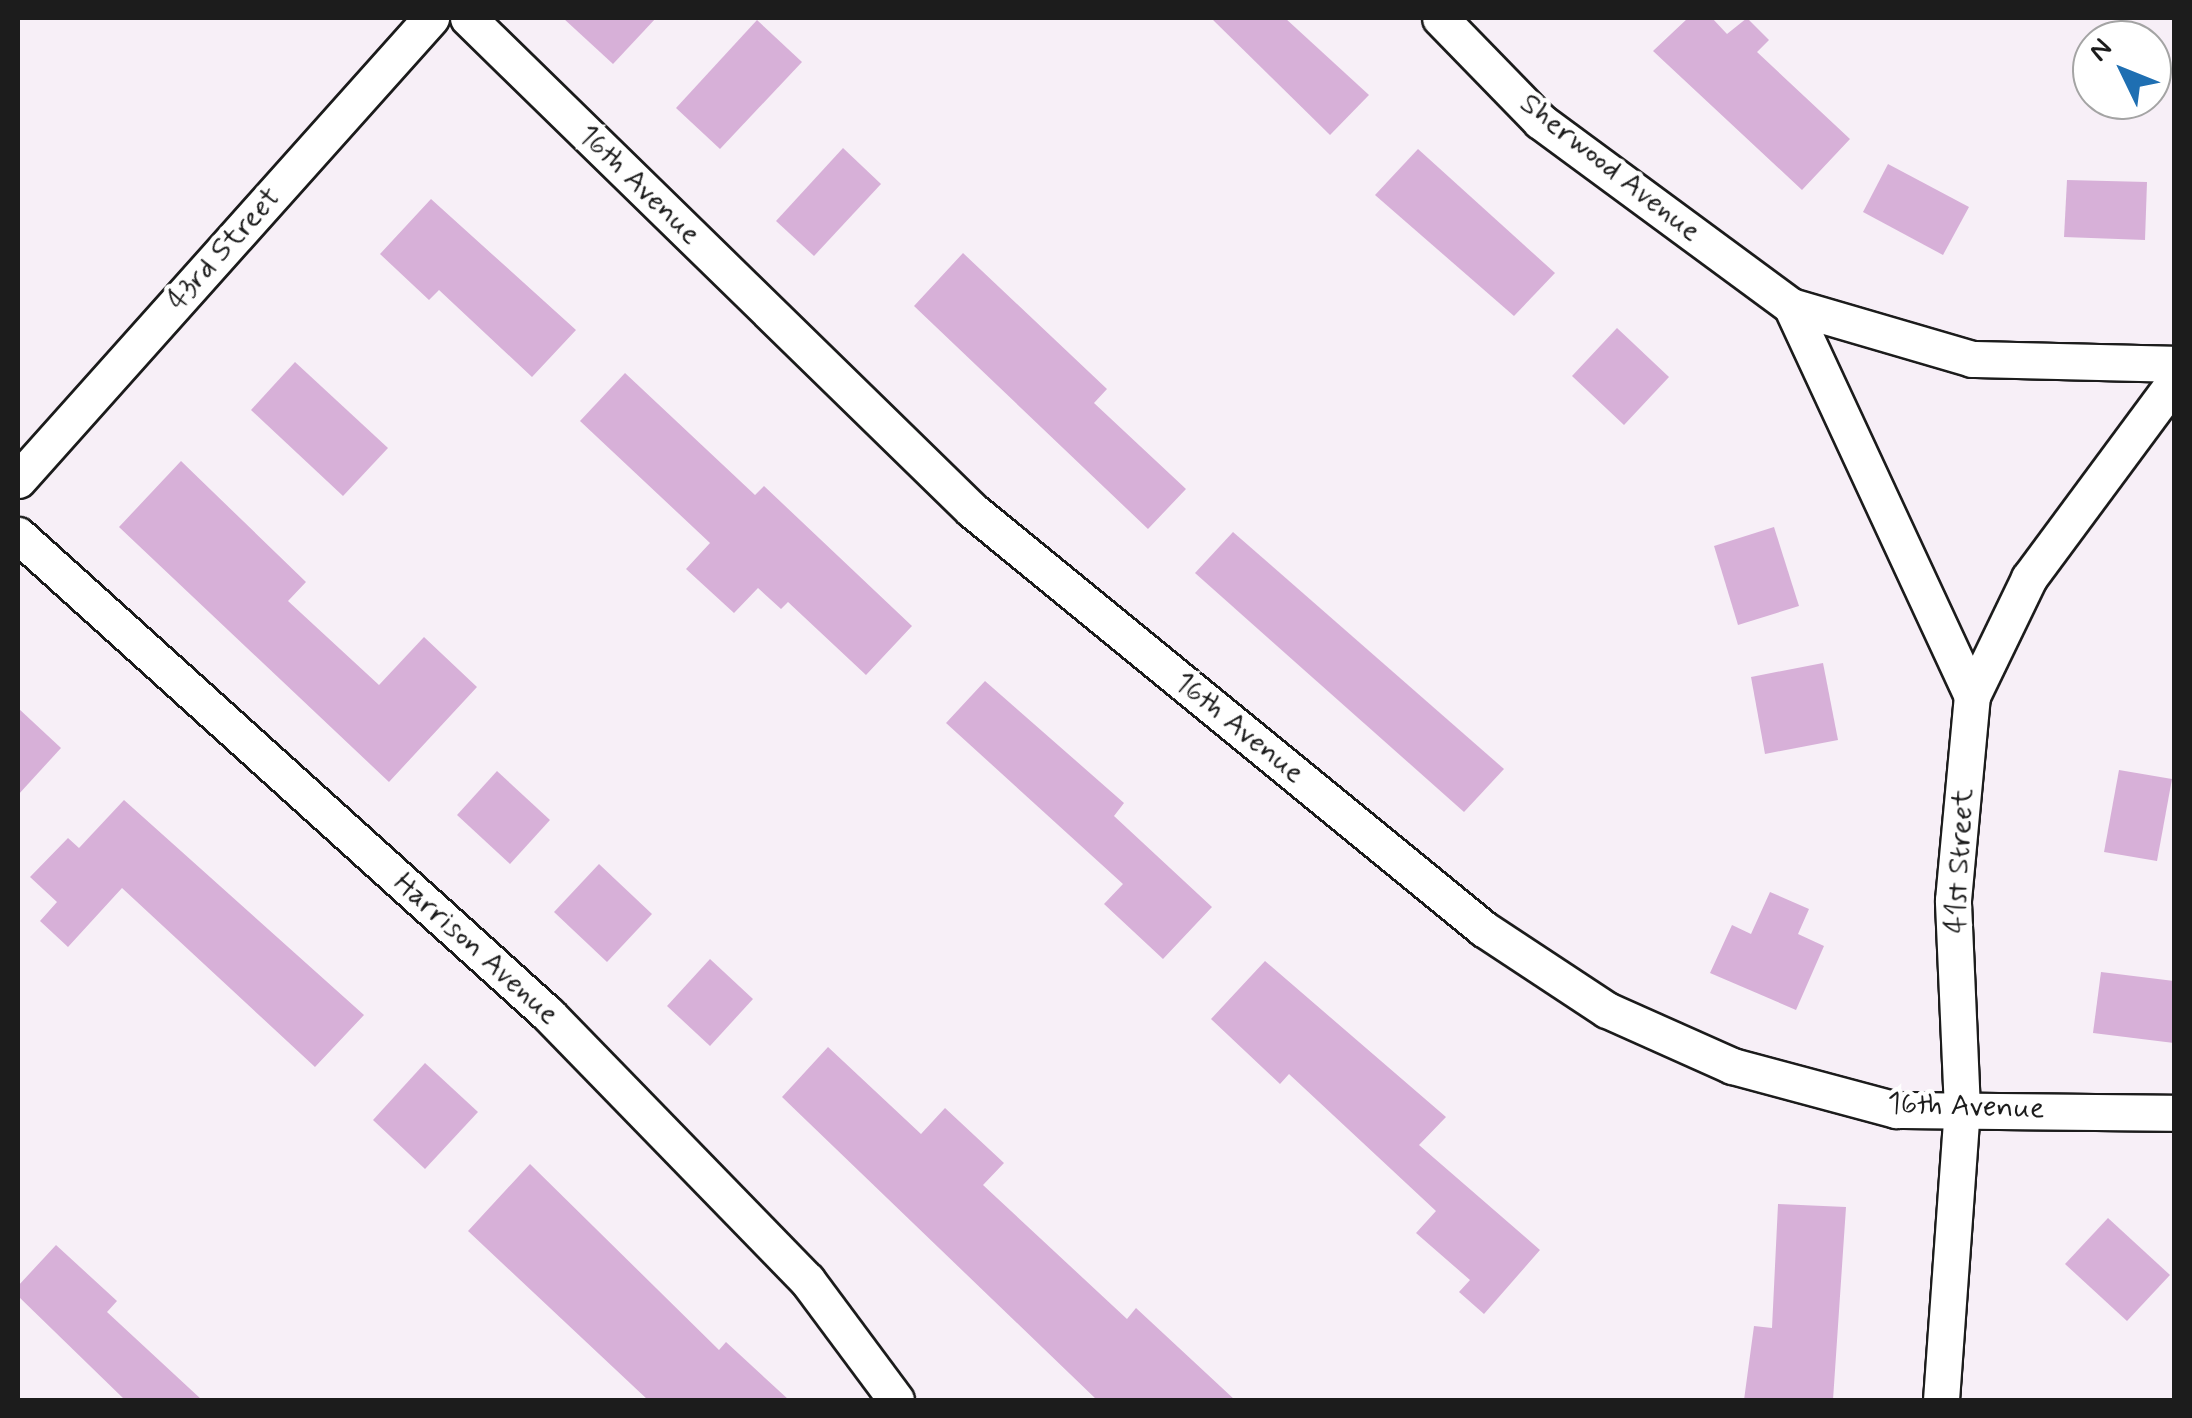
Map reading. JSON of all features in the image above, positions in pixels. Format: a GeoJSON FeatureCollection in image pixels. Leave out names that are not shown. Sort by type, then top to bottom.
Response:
{"type":"FeatureCollection","features":[{"type":"Feature","properties":{"kind":"street","name":"43rd Street"},"geometry":{"type":"LineString","coordinates":[[18,480],[431,18]]}},
{"type":"Feature","properties":{"kind":"street","name":"16th Avenue"},"geometry":{"type":"LineString","coordinates":[[468,18],[972,510],[1484,929],[1606,1010],[1732,1066],[1896,1110],[2174,1113]]}},
{"type":"Feature","properties":{"kind":"street","name":"Sherwood Avenue"},"geometry":{"type":"LineString","coordinates":[[1440,18],[1540,121],[1791,306],[1972,359],[2174,364]]}},
{"type":"Feature","properties":{"kind":"street","name":"Sherwood Avenue"},"geometry":{"type":"LineString","coordinates":[[1791,306],[1972,696]]}},
{"type":"Feature","properties":{"kind":"street","name":"41st Street"},"geometry":{"type":"LineString","coordinates":[[1941,1400],[1962,1109],[1953,900],[1972,696],[2029,578],[2174,382]]}},
{"type":"Feature","properties":{"kind":"street","name":"Harrison Avenue"},"geometry":{"type":"LineString","coordinates":[[18,534],[550,1015],[807,1280],[896,1400]]}},
{"type":"Feature","properties":{"kind":"building"},"geometry":{"type":"Polygon","coordinates":[[[563,18],[656,18],[613,64],[563,18]]]}},
{"type":"Feature","properties":{"kind":"building"},"geometry":{"type":"Polygon","coordinates":[[[1211,18],[1285,18],[1369,95],[1330,135],[1211,18]]]}},
{"type":"Feature","properties":{"kind":"building"},"geometry":{"type":"Polygon","coordinates":[[[1688,18],[1712,18],[1727,34],[1747,18],[1769,40],[1757,52],[1850,139],[1802,190],[1653,51],[1688,18]]]}},
{"type":"Feature","properties":{"kind":"building"},"geometry":{"type":"Polygon","coordinates":[[[757,20],[802,62],[720,149],[676,108],[757,20]]]}},
{"type":"Feature","properties":{"kind":"building"},"geometry":{"type":"Polygon","coordinates":[[[843,148],[881,184],[814,256],[776,221],[843,148]]]}},
{"type":"Feature","properties":{"kind":"building"},"geometry":{"type":"Polygon","coordinates":[[[1418,149],[1555,273],[1514,316],[1375,195],[1418,149]]]}},
{"type":"Feature","properties":{"kind":"building"},"geometry":{"type":"Polygon","coordinates":[[[1888,164],[1969,207],[1943,255],[1863,212],[1888,164]]]}},
{"type":"Feature","properties":{"kind":"building"},"geometry":{"type":"Polygon","coordinates":[[[2067,180],[2147,182],[2145,240],[2064,237],[2067,180]]]}},
{"type":"Feature","properties":{"kind":"building"},"geometry":{"type":"Polygon","coordinates":[[[431,199],[576,330],[532,377],[439,290],[429,300],[380,254],[431,199]]]}},
{"type":"Feature","properties":{"kind":"building"},"geometry":{"type":"Polygon","coordinates":[[[963,253],[1107,389],[1094,403],[1186,489],[1148,529],[914,306],[963,253]]]}},
{"type":"Feature","properties":{"kind":"building"},"geometry":{"type":"Polygon","coordinates":[[[1617,328],[1669,377],[1624,425],[1572,376],[1617,328]]]}},
{"type":"Feature","properties":{"kind":"building"},"geometry":{"type":"Polygon","coordinates":[[[295,362],[388,448],[343,496],[251,410],[295,362]]]}},
{"type":"Feature","properties":{"kind":"building"},"geometry":{"type":"Polygon","coordinates":[[[625,373],[755,495],[764,486],[912,626],[866,675],[788,602],[781,609],[758,588],[734,613],[686,569],[710,543],[580,421],[625,373]]]}},
{"type":"Feature","properties":{"kind":"building"},"geometry":{"type":"Polygon","coordinates":[[[181,461],[306,582],[288,601],[379,685],[424,637],[477,687],[389,782],[119,527],[181,461]]]}},
{"type":"Feature","properties":{"kind":"building"},"geometry":{"type":"Polygon","coordinates":[[[1774,527],[1799,606],[1738,625],[1714,546],[1774,527]]]}},
{"type":"Feature","properties":{"kind":"building"},"geometry":{"type":"Polygon","coordinates":[[[1233,532],[1504,769],[1464,812],[1195,573],[1233,532]]]}},
{"type":"Feature","properties":{"kind":"building"},"geometry":{"type":"Polygon","coordinates":[[[1823,663],[1838,740],[1765,754],[1751,677],[1823,663]]]}},
{"type":"Feature","properties":{"kind":"building"},"geometry":{"type":"Polygon","coordinates":[[[985,681],[1124,803],[1114,816],[1212,907],[1163,959],[1104,904],[1123,884],[946,723],[985,681]]]}},
{"type":"Feature","properties":{"kind":"building"},"geometry":{"type":"Polygon","coordinates":[[[18,708],[61,748],[18,795],[18,708]]]}},
{"type":"Feature","properties":{"kind":"building"},"geometry":{"type":"Polygon","coordinates":[[[2119,770],[2172,779],[2157,861],[2104,852],[2119,770]]]}},
{"type":"Feature","properties":{"kind":"building"},"geometry":{"type":"Polygon","coordinates":[[[497,771],[550,820],[510,864],[457,815],[497,771]]]}},
{"type":"Feature","properties":{"kind":"building"},"geometry":{"type":"Polygon","coordinates":[[[124,800],[364,1015],[315,1067],[122,888],[68,947],[40,921],[57,902],[30,877],[68,838],[79,848],[124,800]]]}},
{"type":"Feature","properties":{"kind":"building"},"geometry":{"type":"Polygon","coordinates":[[[599,864],[652,914],[607,962],[554,912],[599,864]]]}},
{"type":"Feature","properties":{"kind":"building"},"geometry":{"type":"Polygon","coordinates":[[[1770,892],[1809,909],[1798,934],[1824,946],[1796,1010],[1710,973],[1732,925],[1751,934],[1770,892]]]}},
{"type":"Feature","properties":{"kind":"building"},"geometry":{"type":"Polygon","coordinates":[[[710,959],[753,999],[710,1046],[667,1006],[710,959]]]}},
{"type":"Feature","properties":{"kind":"building"},"geometry":{"type":"Polygon","coordinates":[[[1265,961],[1446,1117],[1419,1145],[1540,1250],[1484,1314],[1459,1292],[1470,1280],[1416,1233],[1436,1211],[1289,1074],[1280,1084],[1211,1019],[1265,961]]]}},
{"type":"Feature","properties":{"kind":"building"},"geometry":{"type":"Polygon","coordinates":[[[2101,972],[2174,981],[2174,1043],[2093,1033],[2101,972]]]}},
{"type":"Feature","properties":{"kind":"building"},"geometry":{"type":"Polygon","coordinates":[[[828,1047],[921,1134],[945,1108],[1004,1163],[983,1185],[1127,1319],[1136,1308],[1235,1400],[1097,1400],[782,1097],[828,1047]]]}},
{"type":"Feature","properties":{"kind":"building"},"geometry":{"type":"Polygon","coordinates":[[[425,1063],[478,1112],[425,1169],[373,1120],[425,1063]]]}},
{"type":"Feature","properties":{"kind":"building"},"geometry":{"type":"Polygon","coordinates":[[[530,1164],[719,1350],[726,1342],[789,1400],[648,1400],[468,1231],[530,1164]]]}},
{"type":"Feature","properties":{"kind":"building"},"geometry":{"type":"Polygon","coordinates":[[[1778,1204],[1846,1207],[1833,1400],[1744,1400],[1754,1326],[1772,1328],[1778,1204]]]}},
{"type":"Feature","properties":{"kind":"building"},"geometry":{"type":"Polygon","coordinates":[[[2108,1218],[2170,1275],[2127,1321],[2065,1264],[2108,1218]]]}},
{"type":"Feature","properties":{"kind":"building"},"geometry":{"type":"Polygon","coordinates":[[[56,1245],[117,1301],[107,1312],[202,1400],[125,1400],[18,1296],[18,1286],[56,1245]]]}}]}
